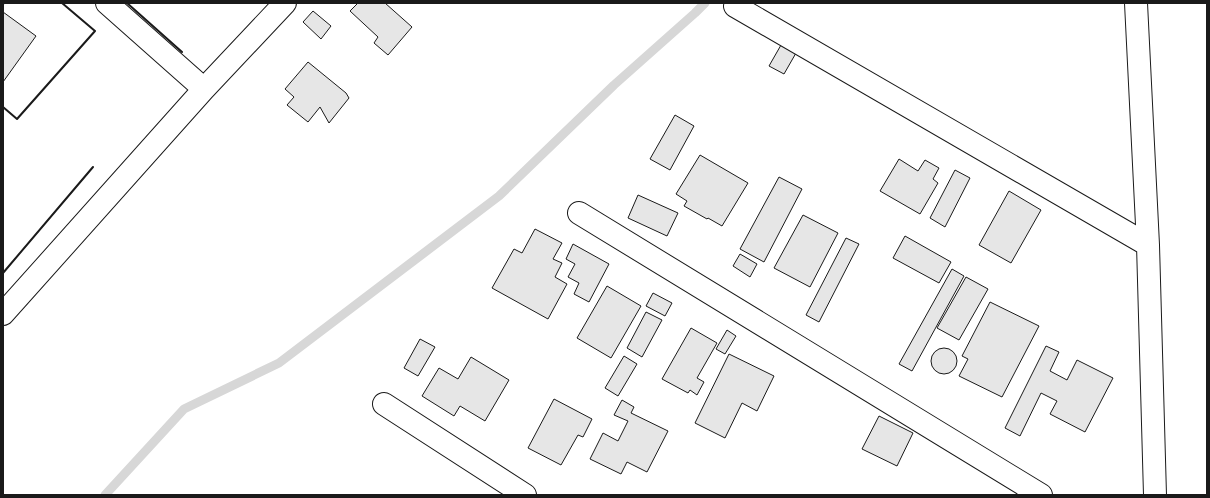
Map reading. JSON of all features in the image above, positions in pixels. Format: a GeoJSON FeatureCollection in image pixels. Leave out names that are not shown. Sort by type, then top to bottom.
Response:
{"type":"FeatureCollection","features":[{"type":"Feature","properties":{"kind":"street"},"geometry":{"type":"LineString","coordinates":[[107,3],[204,89]]}},
{"type":"Feature","properties":{"kind":"street"},"geometry":{"type":"LineString","coordinates":[[3,314],[204,89],[286,3]]}},
{"type":"Feature","properties":{"kind":"street"},"geometry":{"type":"LineString","coordinates":[[1136,3],[1148,245],[1154,495]]}},
{"type":"Feature","properties":{"kind":"street"},"geometry":{"type":"LineString","coordinates":[[735,6],[1148,245]]}},
{"type":"Feature","properties":{"kind":"street"},"geometry":{"type":"LineString","coordinates":[[579,213],[1041,495]]}},
{"type":"Feature","properties":{"kind":"street"},"geometry":{"type":"LineString","coordinates":[[384,404],[525,495]]}},
{"type":"Feature","properties":{"kind":"building"},"geometry":{"type":"Polygon","coordinates":[[[358,3],[385,3],[412,27],[388,55],[374,43],[378,37],[350,11],[358,3]]]}},
{"type":"Feature","properties":{"kind":"building"},"geometry":{"type":"Polygon","coordinates":[[[313,11],[331,26],[321,39],[303,22],[313,11]]]}},
{"type":"Feature","properties":{"kind":"building"},"geometry":{"type":"Polygon","coordinates":[[[3,12],[36,36],[3,82],[3,12]]]}},
{"type":"Feature","properties":{"kind":"building"},"geometry":{"type":"Polygon","coordinates":[[[781,45],[796,53],[784,74],[769,66],[781,45]]]}},
{"type":"Feature","properties":{"kind":"building"},"geometry":{"type":"Polygon","coordinates":[[[308,62],[346,93],[349,98],[329,123],[320,107],[308,122],[287,105],[294,97],[285,89],[308,62]]]}},
{"type":"Feature","properties":{"kind":"building"},"geometry":{"type":"Polygon","coordinates":[[[675,115],[694,126],[670,170],[650,159],[675,115]]]}},
{"type":"Feature","properties":{"kind":"building"},"geometry":{"type":"Polygon","coordinates":[[[700,155],[748,183],[722,226],[684,206],[687,201],[676,194],[700,155]]]}},
{"type":"Feature","properties":{"kind":"building"},"geometry":{"type":"Polygon","coordinates":[[[899,159],[918,171],[925,160],[939,168],[933,179],[938,183],[920,214],[880,191],[899,159]]]}},
{"type":"Feature","properties":{"kind":"building"},"geometry":{"type":"Polygon","coordinates":[[[955,170],[970,178],[945,227],[930,218],[955,170]]]}},
{"type":"Feature","properties":{"kind":"building"},"geometry":{"type":"Polygon","coordinates":[[[779,177],[802,189],[764,262],[740,249],[779,177]]]}},
{"type":"Feature","properties":{"kind":"building"},"geometry":{"type":"Polygon","coordinates":[[[1009,191],[1041,210],[1011,263],[979,245],[1009,191]]]}},
{"type":"Feature","properties":{"kind":"building"},"geometry":{"type":"Polygon","coordinates":[[[638,195],[678,213],[667,236],[628,218],[638,195]]]}},
{"type":"Feature","properties":{"kind":"building"},"geometry":{"type":"Polygon","coordinates":[[[803,215],[838,233],[810,287],[774,268],[803,215]]]}},
{"type":"Feature","properties":{"kind":"building"},"geometry":{"type":"Polygon","coordinates":[[[535,229],[562,243],[553,259],[562,263],[555,277],[567,284],[548,319],[492,288],[514,249],[522,253],[535,229]]]}},
{"type":"Feature","properties":{"kind":"building"},"geometry":{"type":"Polygon","coordinates":[[[905,236],[951,262],[939,283],[893,258],[905,236]]]}},
{"type":"Feature","properties":{"kind":"building"},"geometry":{"type":"Polygon","coordinates":[[[846,238],[859,244],[819,322],[806,315],[846,238]]]}},
{"type":"Feature","properties":{"kind":"building"},"geometry":{"type":"Polygon","coordinates":[[[573,244],[609,264],[589,302],[574,294],[579,283],[568,277],[575,264],[566,259],[573,244]]]}},
{"type":"Feature","properties":{"kind":"building"},"geometry":{"type":"Polygon","coordinates":[[[740,254],[757,264],[750,277],[733,266],[740,254]]]}},
{"type":"Feature","properties":{"kind":"building"},"geometry":{"type":"Polygon","coordinates":[[[952,269],[964,276],[912,371],[899,364],[952,269]]]}},
{"type":"Feature","properties":{"kind":"building"},"geometry":{"type":"Polygon","coordinates":[[[966,277],[988,289],[959,340],[937,328],[966,277]]]}},
{"type":"Feature","properties":{"kind":"building"},"geometry":{"type":"Polygon","coordinates":[[[607,286],[641,306],[611,358],[577,338],[607,286]]]}},
{"type":"Feature","properties":{"kind":"building"},"geometry":{"type":"Polygon","coordinates":[[[653,293],[672,303],[665,316],[646,306],[653,293]]]}},
{"type":"Feature","properties":{"kind":"building"},"geometry":{"type":"Polygon","coordinates":[[[990,302],[1039,326],[1002,397],[959,376],[968,359],[962,356],[990,302]]]}},
{"type":"Feature","properties":{"kind":"building"},"geometry":{"type":"Polygon","coordinates":[[[646,312],[662,320],[642,357],[627,348],[646,312]]]}},
{"type":"Feature","properties":{"kind":"building"},"geometry":{"type":"Polygon","coordinates":[[[691,328],[717,343],[697,378],[704,382],[697,395],[690,390],[688,393],[662,379],[691,328]]]}},
{"type":"Feature","properties":{"kind":"building"},"geometry":{"type":"Polygon","coordinates":[[[727,330],[736,336],[725,354],[716,349],[727,330]]]}},
{"type":"Feature","properties":{"kind":"building"},"geometry":{"type":"Polygon","coordinates":[[[420,339],[435,347],[418,376],[404,368],[420,339]]]}},
{"type":"Feature","properties":{"kind":"building"},"geometry":{"type":"Polygon","coordinates":[[[1046,346],[1059,352],[1050,371],[1067,380],[1077,360],[1113,378],[1085,432],[1050,414],[1057,401],[1041,393],[1020,436],[1005,428],[1046,346]]]}},
{"type":"Feature","properties":{"kind":"building"},"geometry":{"type":"Polygon","coordinates":[[[944,348],[953,352],[957,361],[953,370],[944,374],[935,370],[931,361],[935,352],[944,348]]]}},
{"type":"Feature","properties":{"kind":"building"},"geometry":{"type":"Polygon","coordinates":[[[729,354],[774,376],[757,411],[742,403],[725,438],[695,423],[729,354]]]}},
{"type":"Feature","properties":{"kind":"building"},"geometry":{"type":"Polygon","coordinates":[[[624,356],[637,364],[618,396],[605,388],[624,356]]]}},
{"type":"Feature","properties":{"kind":"building"},"geometry":{"type":"Polygon","coordinates":[[[471,357],[509,380],[485,421],[460,406],[454,416],[422,396],[439,368],[458,379],[471,357]]]}},
{"type":"Feature","properties":{"kind":"building"},"geometry":{"type":"Polygon","coordinates":[[[554,399],[592,419],[583,437],[578,435],[561,465],[528,448],[554,399]]]}},
{"type":"Feature","properties":{"kind":"building"},"geometry":{"type":"Polygon","coordinates":[[[622,400],[634,407],[631,413],[668,431],[647,472],[627,462],[621,474],[590,459],[603,433],[618,441],[628,421],[614,415],[622,400]]]}},
{"type":"Feature","properties":{"kind":"building"},"geometry":{"type":"Polygon","coordinates":[[[879,416],[913,433],[897,466],[862,449],[879,416]]]}},
{"type":"Feature","properties":{"kind":"waterway"},"geometry":{"type":"LineString","coordinates":[[105,495],[184,409],[279,363],[499,196],[614,85],[705,3]]}},
{"type":"Feature","properties":{"kind":"wall"},"geometry":{"type":"LineString","coordinates":[[3,107],[17,119],[95,31],[62,3]]}},
{"type":"Feature","properties":{"kind":"wall"},"geometry":{"type":"LineString","coordinates":[[127,3],[182,52]]}},
{"type":"Feature","properties":{"kind":"wall"},"geometry":{"type":"LineString","coordinates":[[3,273],[93,167]]}}]}
